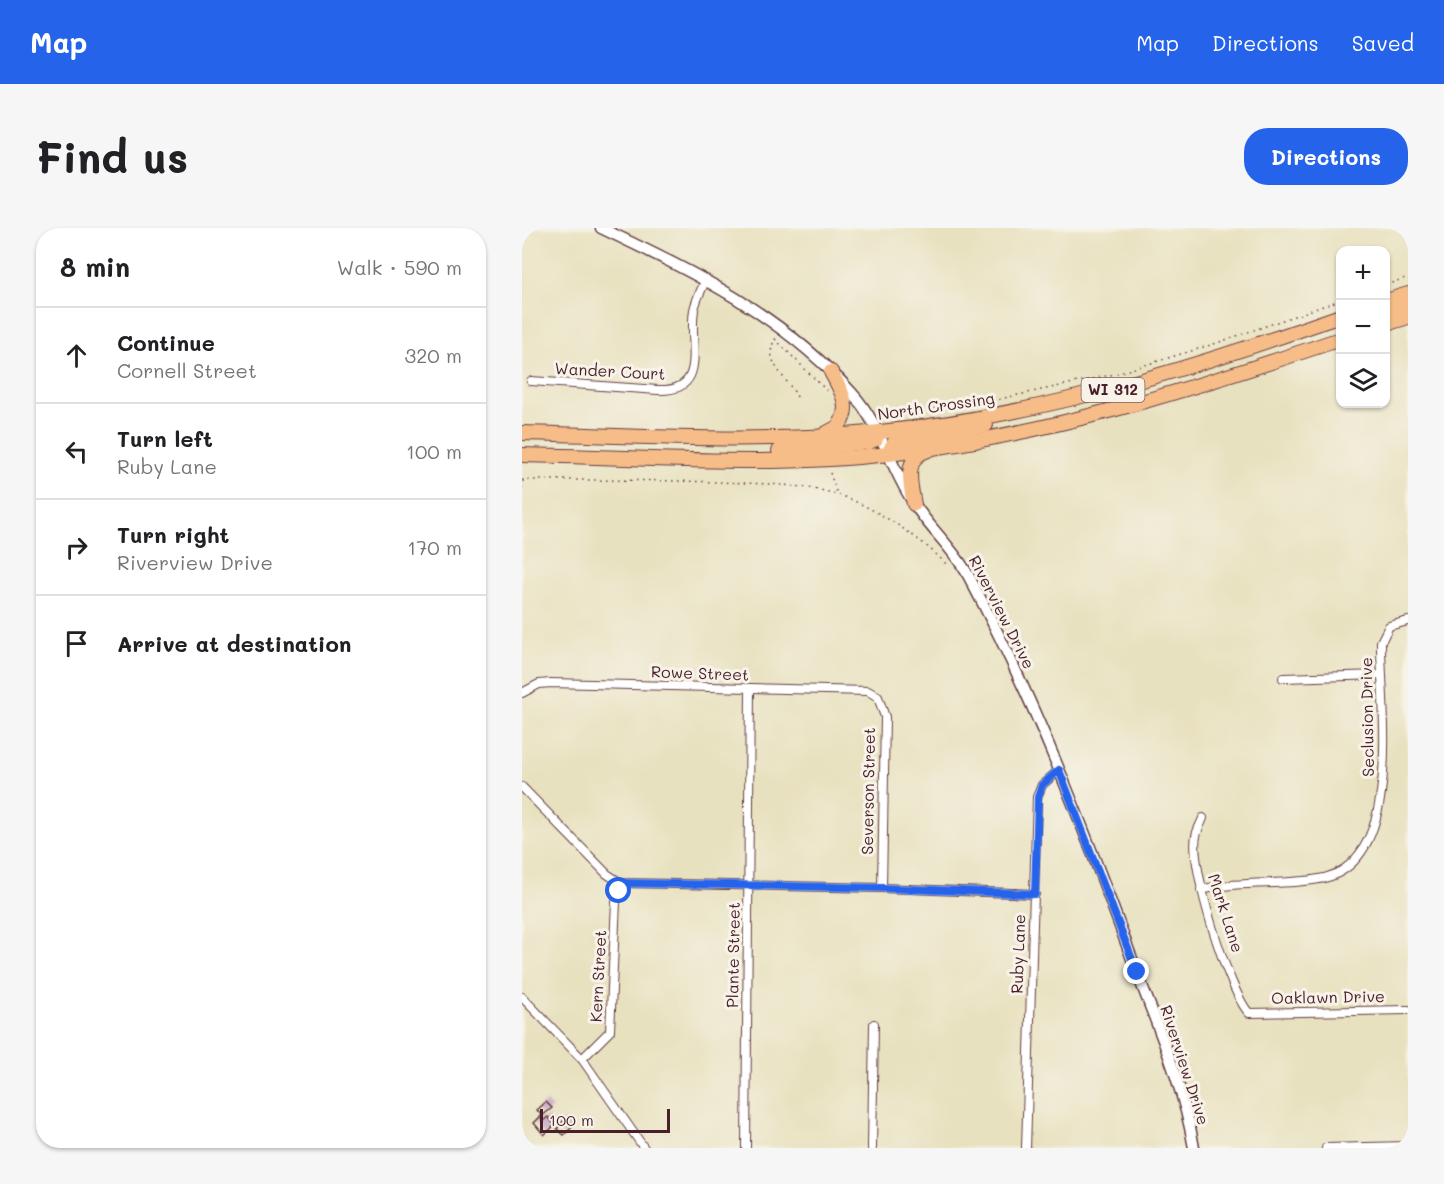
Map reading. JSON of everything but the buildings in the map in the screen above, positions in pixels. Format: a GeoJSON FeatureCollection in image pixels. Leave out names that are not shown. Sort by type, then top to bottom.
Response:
{"type":"FeatureCollection","features":[{"type":"Feature","properties":{"kind":"main road"},"geometry":{"type":"LineString","coordinates":[[1390,309],[1402,297]]}},
{"type":"Feature","properties":{"kind":"main road"},"geometry":{"type":"LineString","coordinates":[[1390,323],[1408,317]]}},
{"type":"Feature","properties":{"kind":"main road","name":"North Crossing"},"geometry":{"type":"LineString","coordinates":[[522,433],[706,438],[878,432],[933,425],[1051,404],[1168,374],[1336,318]]}},
{"type":"Feature","properties":{"kind":"main road"},"geometry":{"type":"LineString","coordinates":[[1292,356],[1336,335]]}},
{"type":"Feature","properties":{"kind":"main road","name":"WI 312"},"geometry":{"type":"LineString","coordinates":[[522,454],[766,459],[888,454],[1062,424],[1121,410],[1336,341]]}},
{"type":"Feature","properties":{"kind":"main road"},"geometry":{"type":"LineString","coordinates":[[821,435],[838,428],[846,409],[845,400],[831,372]]}},
{"type":"Feature","properties":{"kind":"main road"},"geometry":{"type":"LineString","coordinates":[[888,454],[893,444],[900,441],[990,424],[1051,404]]}},
{"type":"Feature","properties":{"kind":"main road"},"geometry":{"type":"LineString","coordinates":[[706,459],[869,442],[876,439],[878,432]]}},
{"type":"Feature","properties":{"kind":"main road"},"geometry":{"type":"LineString","coordinates":[[914,504],[909,478],[913,459],[921,451],[941,446]]}},
{"type":"Feature","properties":{"kind":"street","name":"Riverview Drive"},"geometry":{"type":"LineString","coordinates":[[601,228],[706,279],[759,311],[831,372],[872,416],[888,454],[914,504],[955,554],[968,574],[1029,700],[1059,770],[1163,1038],[1185,1105],[1194,1148]]}},
{"type":"Feature","properties":{"kind":"street","name":"Wander Court"},"geometry":{"type":"LineString","coordinates":[[531,381],[670,391],[682,386],[692,372],[694,311],[706,279]]}},
{"type":"Feature","properties":{"kind":"street","name":"Seclusion Drive"},"geometry":{"type":"LineString","coordinates":[[1201,890],[1240,882],[1319,879],[1348,867],[1369,838],[1382,796],[1384,773],[1381,642],[1389,626],[1408,621]]}},
{"type":"Feature","properties":{"kind":"street"},"geometry":{"type":"LineString","coordinates":[[1283,678],[1380,675]]}},
{"type":"Feature","properties":{"kind":"street","name":"Rowe Street"},"geometry":{"type":"LineString","coordinates":[[522,693],[539,684],[551,683],[750,690],[859,690],[878,697]]}},
{"type":"Feature","properties":{"kind":"street","name":"Plante Street"},"geometry":{"type":"LineString","coordinates":[[746,1148],[750,690]]}},
{"type":"Feature","properties":{"kind":"street","name":"Severson Street"},"geometry":{"type":"LineString","coordinates":[[878,697],[885,717],[882,888]]}},
{"type":"Feature","properties":{"kind":"street","name":"Ruby Lane"},"geometry":{"type":"LineString","coordinates":[[1026,1148],[1038,797],[1042,785],[1059,770]]}},
{"type":"Feature","properties":{"kind":"street"},"geometry":{"type":"LineString","coordinates":[[522,787],[608,874],[621,883],[882,888],[1035,894]]}},
{"type":"Feature","properties":{"kind":"street","name":"Mark Lane"},"geometry":{"type":"LineString","coordinates":[[1203,818],[1196,836],[1197,868],[1201,890],[1238,996],[1250,1013]]}},
{"type":"Feature","properties":{"kind":"street","name":"Kern Street"},"geometry":{"type":"LineString","coordinates":[[582,1059],[610,1031],[616,902],[621,883]]}},
{"type":"Feature","properties":{"kind":"street"},"geometry":{"type":"LineString","coordinates":[[522,997],[582,1059],[634,1137],[644,1148]]}},
{"type":"Feature","properties":{"kind":"street","name":"Oaklawn Drive"},"geometry":{"type":"LineString","coordinates":[[1250,1013],[1408,1010]]}},
{"type":"Feature","properties":{"kind":"street"},"geometry":{"type":"LineString","coordinates":[[872,1148],[874,1024]]}},
{"type":"Feature","properties":{"kind":"street"},"geometry":{"type":"LineString","coordinates":[[1326,1148],[1408,1146]]}},
{"type":"Feature","properties":{"kind":"path"},"geometry":{"type":"LineString","coordinates":[[1390,284],[1408,277]]}},
{"type":"Feature","properties":{"kind":"path"},"geometry":{"type":"LineString","coordinates":[[872,416],[885,411],[916,411],[986,402],[1114,374],[1211,345],[1336,302]]}},
{"type":"Feature","properties":{"kind":"path"},"geometry":{"type":"LineString","coordinates":[[797,397],[787,378],[774,363],[771,351],[775,339],[830,395]]}},
{"type":"Feature","properties":{"kind":"path"},"geometry":{"type":"LineString","coordinates":[[830,473],[837,495]]}},
{"type":"Feature","properties":{"kind":"path"},"geometry":{"type":"LineString","coordinates":[[522,488],[523,480],[600,478],[759,484],[837,495],[917,538],[947,565]]}},
{"type":"Feature","properties":{"kind":"route"},"geometry":{"type":"LineString","coordinates":[[619,891],[621,883],[882,888],[1035,894],[1038,797],[1042,785],[1059,770],[1137,972]]}}]}
